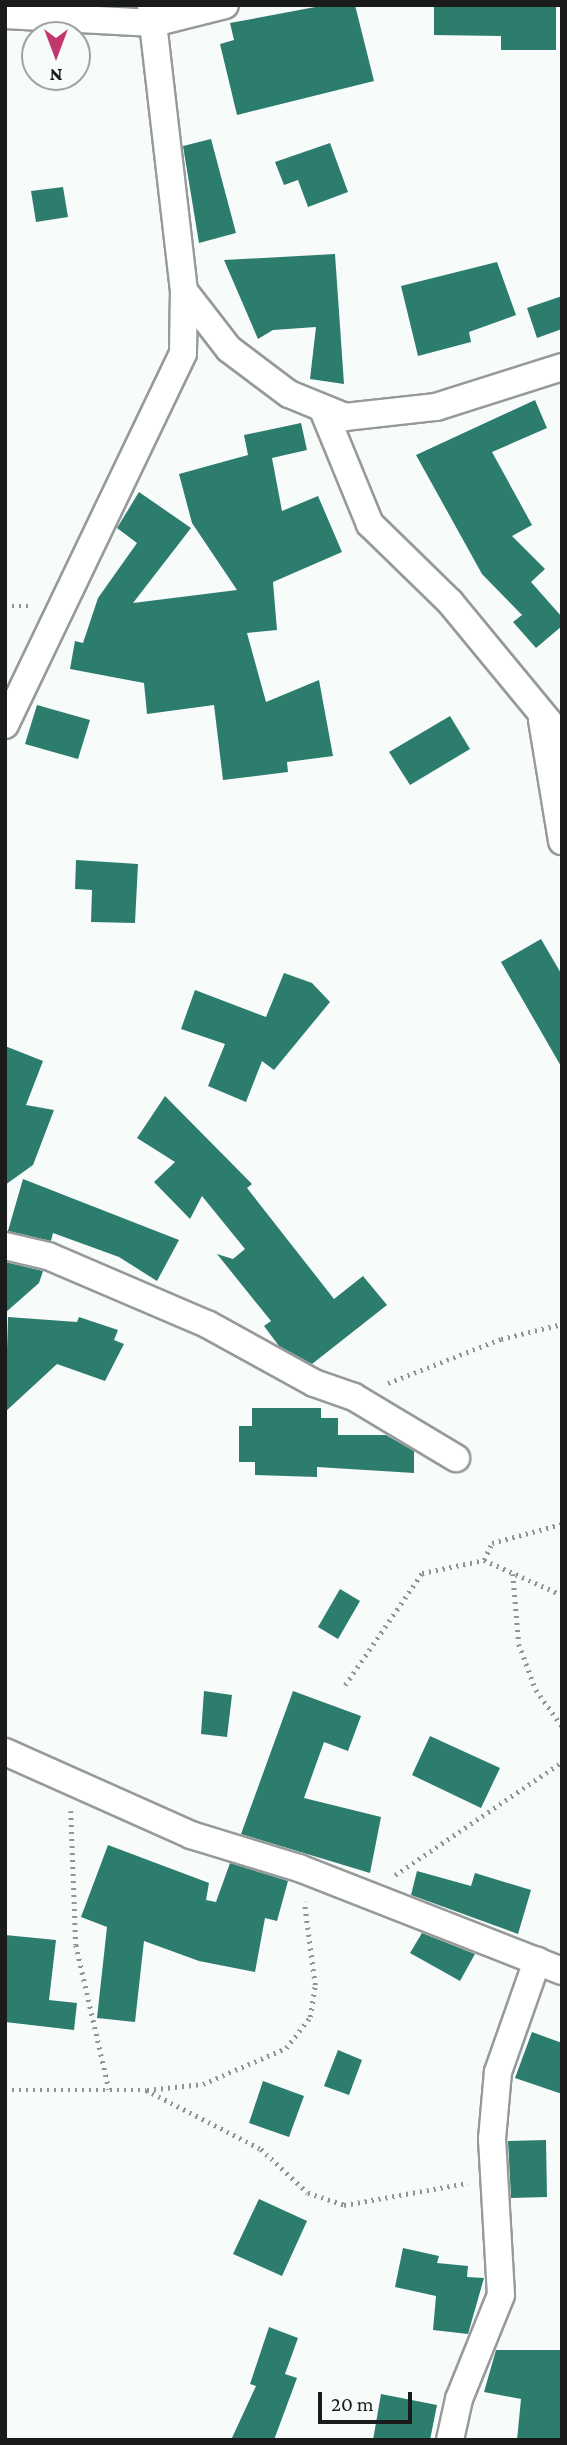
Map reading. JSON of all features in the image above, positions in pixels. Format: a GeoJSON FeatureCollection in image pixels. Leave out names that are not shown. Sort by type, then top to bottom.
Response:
{"type":"FeatureCollection","features":[{"type":"Feature","properties":{"kind":"street"},"geometry":{"type":"LineString","coordinates":[[5,15],[153,14],[225,5]]}},
{"type":"Feature","properties":{"kind":"street"},"geometry":{"type":"LineString","coordinates":[[5,725],[183,354],[184,290],[153,14]]}},
{"type":"Feature","properties":{"kind":"street"},"geometry":{"type":"LineString","coordinates":[[184,290],[229,349],[324,412],[345,417],[436,407],[562,367]]}},
{"type":"Feature","properties":{"kind":"street"},"geometry":{"type":"LineString","coordinates":[[324,412],[370,524],[450,602],[541,720],[562,738]]}},
{"type":"Feature","properties":{"kind":"street"},"geometry":{"type":"LineString","coordinates":[[541,720],[562,841]]}},
{"type":"Feature","properties":{"kind":"street"},"geometry":{"type":"LineString","coordinates":[[5,1246],[124,1287],[354,1397],[456,1458]]}},
{"type":"Feature","properties":{"kind":"street"},"geometry":{"type":"LineString","coordinates":[[5,1752],[191,1835],[299,1868],[550,1966],[498,2072],[495,2176],[501,2295],[459,2399],[450,2440]]}},
{"type":"Feature","properties":{"kind":"path"},"geometry":{"type":"LineString","coordinates":[[354,1397],[501,1339],[562,1324]]}},
{"type":"Feature","properties":{"kind":"path"},"geometry":{"type":"LineString","coordinates":[[484,1560],[492,1543],[562,1524]]}},
{"type":"Feature","properties":{"kind":"path"},"geometry":{"type":"LineString","coordinates":[[345,1685],[422,1573],[484,1560],[562,1595]]}},
{"type":"Feature","properties":{"kind":"path"},"geometry":{"type":"LineString","coordinates":[[513,1573],[519,1644],[536,1690],[562,1726]]}},
{"type":"Feature","properties":{"kind":"path"},"geometry":{"type":"LineString","coordinates":[[374,1897],[403,1867],[515,1799],[562,1762]]}},
{"type":"Feature","properties":{"kind":"path"},"geometry":{"type":"LineString","coordinates":[[71,1783],[76,1945],[109,2090]]}},
{"type":"Feature","properties":{"kind":"path"},"geometry":{"type":"LineString","coordinates":[[5,2090],[146,2090],[232,2075],[286,2048],[310,2017],[315,1984],[299,1868]]}},
{"type":"Feature","properties":{"kind":"path"},"geometry":{"type":"LineString","coordinates":[[146,2090],[261,2149],[308,2193],[344,2205],[495,2176]]}},
{"type":"Feature","properties":{"kind":"building"},"geometry":{"type":"Polygon","coordinates":[[[326,5],[355,5],[374,81],[237,115],[220,44],[234,40],[230,23],[326,5]]]}},
{"type":"Feature","properties":{"kind":"building"},"geometry":{"type":"Polygon","coordinates":[[[434,5],[556,5],[556,50],[501,50],[501,36],[434,35],[434,5]]]}},
{"type":"Feature","properties":{"kind":"building"},"geometry":{"type":"Polygon","coordinates":[[[211,139],[236,233],[199,243],[183,146],[211,139]]]}},
{"type":"Feature","properties":{"kind":"building"},"geometry":{"type":"Polygon","coordinates":[[[330,143],[348,192],[308,207],[298,180],[284,185],[275,162],[330,143]]]}},
{"type":"Feature","properties":{"kind":"building"},"geometry":{"type":"Polygon","coordinates":[[[63,187],[68,217],[36,222],[31,191],[63,187]]]}},
{"type":"Feature","properties":{"kind":"building"},"geometry":{"type":"Polygon","coordinates":[[[335,254],[344,384],[310,379],[316,327],[273,330],[258,339],[224,260],[335,254]]]}},
{"type":"Feature","properties":{"kind":"building"},"geometry":{"type":"Polygon","coordinates":[[[497,262],[516,315],[469,332],[471,342],[418,356],[401,286],[497,262]]]}},
{"type":"Feature","properties":{"kind":"building"},"geometry":{"type":"Polygon","coordinates":[[[562,296],[562,329],[537,338],[527,308],[562,296]]]}},
{"type":"Feature","properties":{"kind":"building"},"geometry":{"type":"Polygon","coordinates":[[[535,400],[547,428],[492,452],[532,525],[512,536],[545,569],[531,582],[562,617],[562,626],[536,648],[513,622],[522,615],[482,574],[416,455],[535,400]]]}},
{"type":"Feature","properties":{"kind":"building"},"geometry":{"type":"Polygon","coordinates":[[[301,423],[307,450],[272,458],[282,511],[318,496],[342,552],[273,582],[277,630],[247,633],[266,702],[319,680],[333,756],[287,762],[288,772],[223,780],[214,705],[147,714],[144,683],[70,669],[75,641],[83,643],[98,598],[137,543],[117,528],[139,492],[191,528],[133,603],[237,590],[192,523],[179,474],[248,455],[244,435],[301,423]]]}},
{"type":"Feature","properties":{"kind":"building"},"geometry":{"type":"Polygon","coordinates":[[[37,705],[90,720],[78,759],[25,744],[37,705]]]}},
{"type":"Feature","properties":{"kind":"building"},"geometry":{"type":"Polygon","coordinates":[[[450,716],[470,749],[410,785],[389,752],[450,716]]]}},
{"type":"Feature","properties":{"kind":"building"},"geometry":{"type":"Polygon","coordinates":[[[76,860],[138,864],[135,923],[91,922],[92,890],[75,889],[76,860]]]}},
{"type":"Feature","properties":{"kind":"building"},"geometry":{"type":"Polygon","coordinates":[[[541,939],[562,975],[562,1068],[501,962],[541,939]]]}},
{"type":"Feature","properties":{"kind":"building"},"geometry":{"type":"Polygon","coordinates":[[[284,973],[312,983],[330,1002],[274,1070],[262,1061],[246,1102],[208,1086],[225,1044],[181,1029],[195,990],[266,1017],[284,973]]]}},
{"type":"Feature","properties":{"kind":"building"},"geometry":{"type":"Polygon","coordinates":[[[5,1046],[43,1061],[26,1105],[54,1110],[33,1165],[5,1185],[5,1046]]]}},
{"type":"Feature","properties":{"kind":"building"},"geometry":{"type":"Polygon","coordinates":[[[165,1096],[252,1184],[247,1188],[334,1299],[363,1276],[387,1305],[312,1364],[279,1346],[264,1326],[271,1321],[217,1254],[233,1259],[245,1249],[202,1196],[190,1219],[154,1182],[175,1162],[137,1138],[165,1096]]]}},
{"type":"Feature","properties":{"kind":"building"},"geometry":{"type":"Polygon","coordinates":[[[23,1179],[179,1240],[157,1281],[119,1257],[53,1233],[51,1241],[8,1231],[23,1179]]]}},
{"type":"Feature","properties":{"kind":"building"},"geometry":{"type":"Polygon","coordinates":[[[5,1262],[43,1271],[39,1283],[5,1313],[5,1262]]]}},
{"type":"Feature","properties":{"kind":"building"},"geometry":{"type":"Polygon","coordinates":[[[8,1317],[77,1322],[79,1317],[118,1330],[114,1340],[124,1344],[105,1381],[57,1364],[5,1412],[8,1317]]]}},
{"type":"Feature","properties":{"kind":"building"},"geometry":{"type":"Polygon","coordinates":[[[252,1408],[321,1408],[321,1418],[338,1418],[338,1435],[386,1435],[414,1451],[414,1473],[317,1467],[317,1477],[255,1475],[255,1462],[239,1462],[239,1426],[252,1426],[252,1408]]]}},
{"type":"Feature","properties":{"kind":"building"},"geometry":{"type":"Polygon","coordinates":[[[340,1589],[360,1601],[338,1639],[318,1627],[340,1589]]]}},
{"type":"Feature","properties":{"kind":"building"},"geometry":{"type":"Polygon","coordinates":[[[204,1691],[232,1695],[227,1737],[201,1734],[204,1691]]]}},
{"type":"Feature","properties":{"kind":"building"},"geometry":{"type":"Polygon","coordinates":[[[293,1691],[361,1716],[348,1751],[324,1742],[304,1798],[381,1817],[370,1873],[241,1834],[293,1691]]]}},
{"type":"Feature","properties":{"kind":"building"},"geometry":{"type":"Polygon","coordinates":[[[430,1736],[500,1768],[481,1808],[412,1775],[430,1736]]]}},
{"type":"Feature","properties":{"kind":"building"},"geometry":{"type":"Polygon","coordinates":[[[108,1845],[209,1883],[206,1900],[216,1902],[230,1863],[288,1881],[277,1921],[265,1918],[255,1972],[199,1961],[144,1941],[135,2022],[97,2018],[107,1927],[81,1917],[108,1845]]]}},
{"type":"Feature","properties":{"kind":"building"},"geometry":{"type":"Polygon","coordinates":[[[417,1871],[471,1886],[475,1873],[531,1890],[518,1934],[411,1895],[417,1871]]]}},
{"type":"Feature","properties":{"kind":"building"},"geometry":{"type":"Polygon","coordinates":[[[422,1933],[475,1954],[460,1981],[410,1953],[422,1933]]]}},
{"type":"Feature","properties":{"kind":"building"},"geometry":{"type":"Polygon","coordinates":[[[5,1935],[56,1940],[49,2000],[77,2003],[74,2030],[5,2022],[5,1935]]]}},
{"type":"Feature","properties":{"kind":"building"},"geometry":{"type":"Polygon","coordinates":[[[532,2032],[562,2043],[562,2094],[515,2078],[532,2032]]]}},
{"type":"Feature","properties":{"kind":"building"},"geometry":{"type":"Polygon","coordinates":[[[338,2050],[362,2060],[349,2095],[324,2086],[338,2050]]]}},
{"type":"Feature","properties":{"kind":"building"},"geometry":{"type":"Polygon","coordinates":[[[263,2081],[304,2096],[289,2137],[249,2123],[263,2081]]]}},
{"type":"Feature","properties":{"kind":"building"},"geometry":{"type":"Polygon","coordinates":[[[546,2140],[547,2197],[511,2198],[508,2141],[546,2140]]]}},
{"type":"Feature","properties":{"kind":"building"},"geometry":{"type":"Polygon","coordinates":[[[259,2199],[307,2221],[282,2276],[233,2254],[259,2199]]]}},
{"type":"Feature","properties":{"kind":"building"},"geometry":{"type":"Polygon","coordinates":[[[403,2248],[439,2256],[437,2263],[468,2266],[467,2277],[484,2278],[468,2334],[433,2330],[436,2296],[395,2287],[403,2248]]]}},
{"type":"Feature","properties":{"kind":"building"},"geometry":{"type":"Polygon","coordinates":[[[269,2327],[298,2338],[285,2374],[297,2378],[274,2440],[231,2440],[256,2386],[250,2384],[269,2327]]]}},
{"type":"Feature","properties":{"kind":"building"},"geometry":{"type":"Polygon","coordinates":[[[496,2350],[562,2350],[562,2440],[517,2440],[521,2399],[484,2392],[496,2350]]]}},
{"type":"Feature","properties":{"kind":"building"},"geometry":{"type":"Polygon","coordinates":[[[381,2394],[437,2405],[430,2440],[373,2440],[381,2394]]]}}]}
